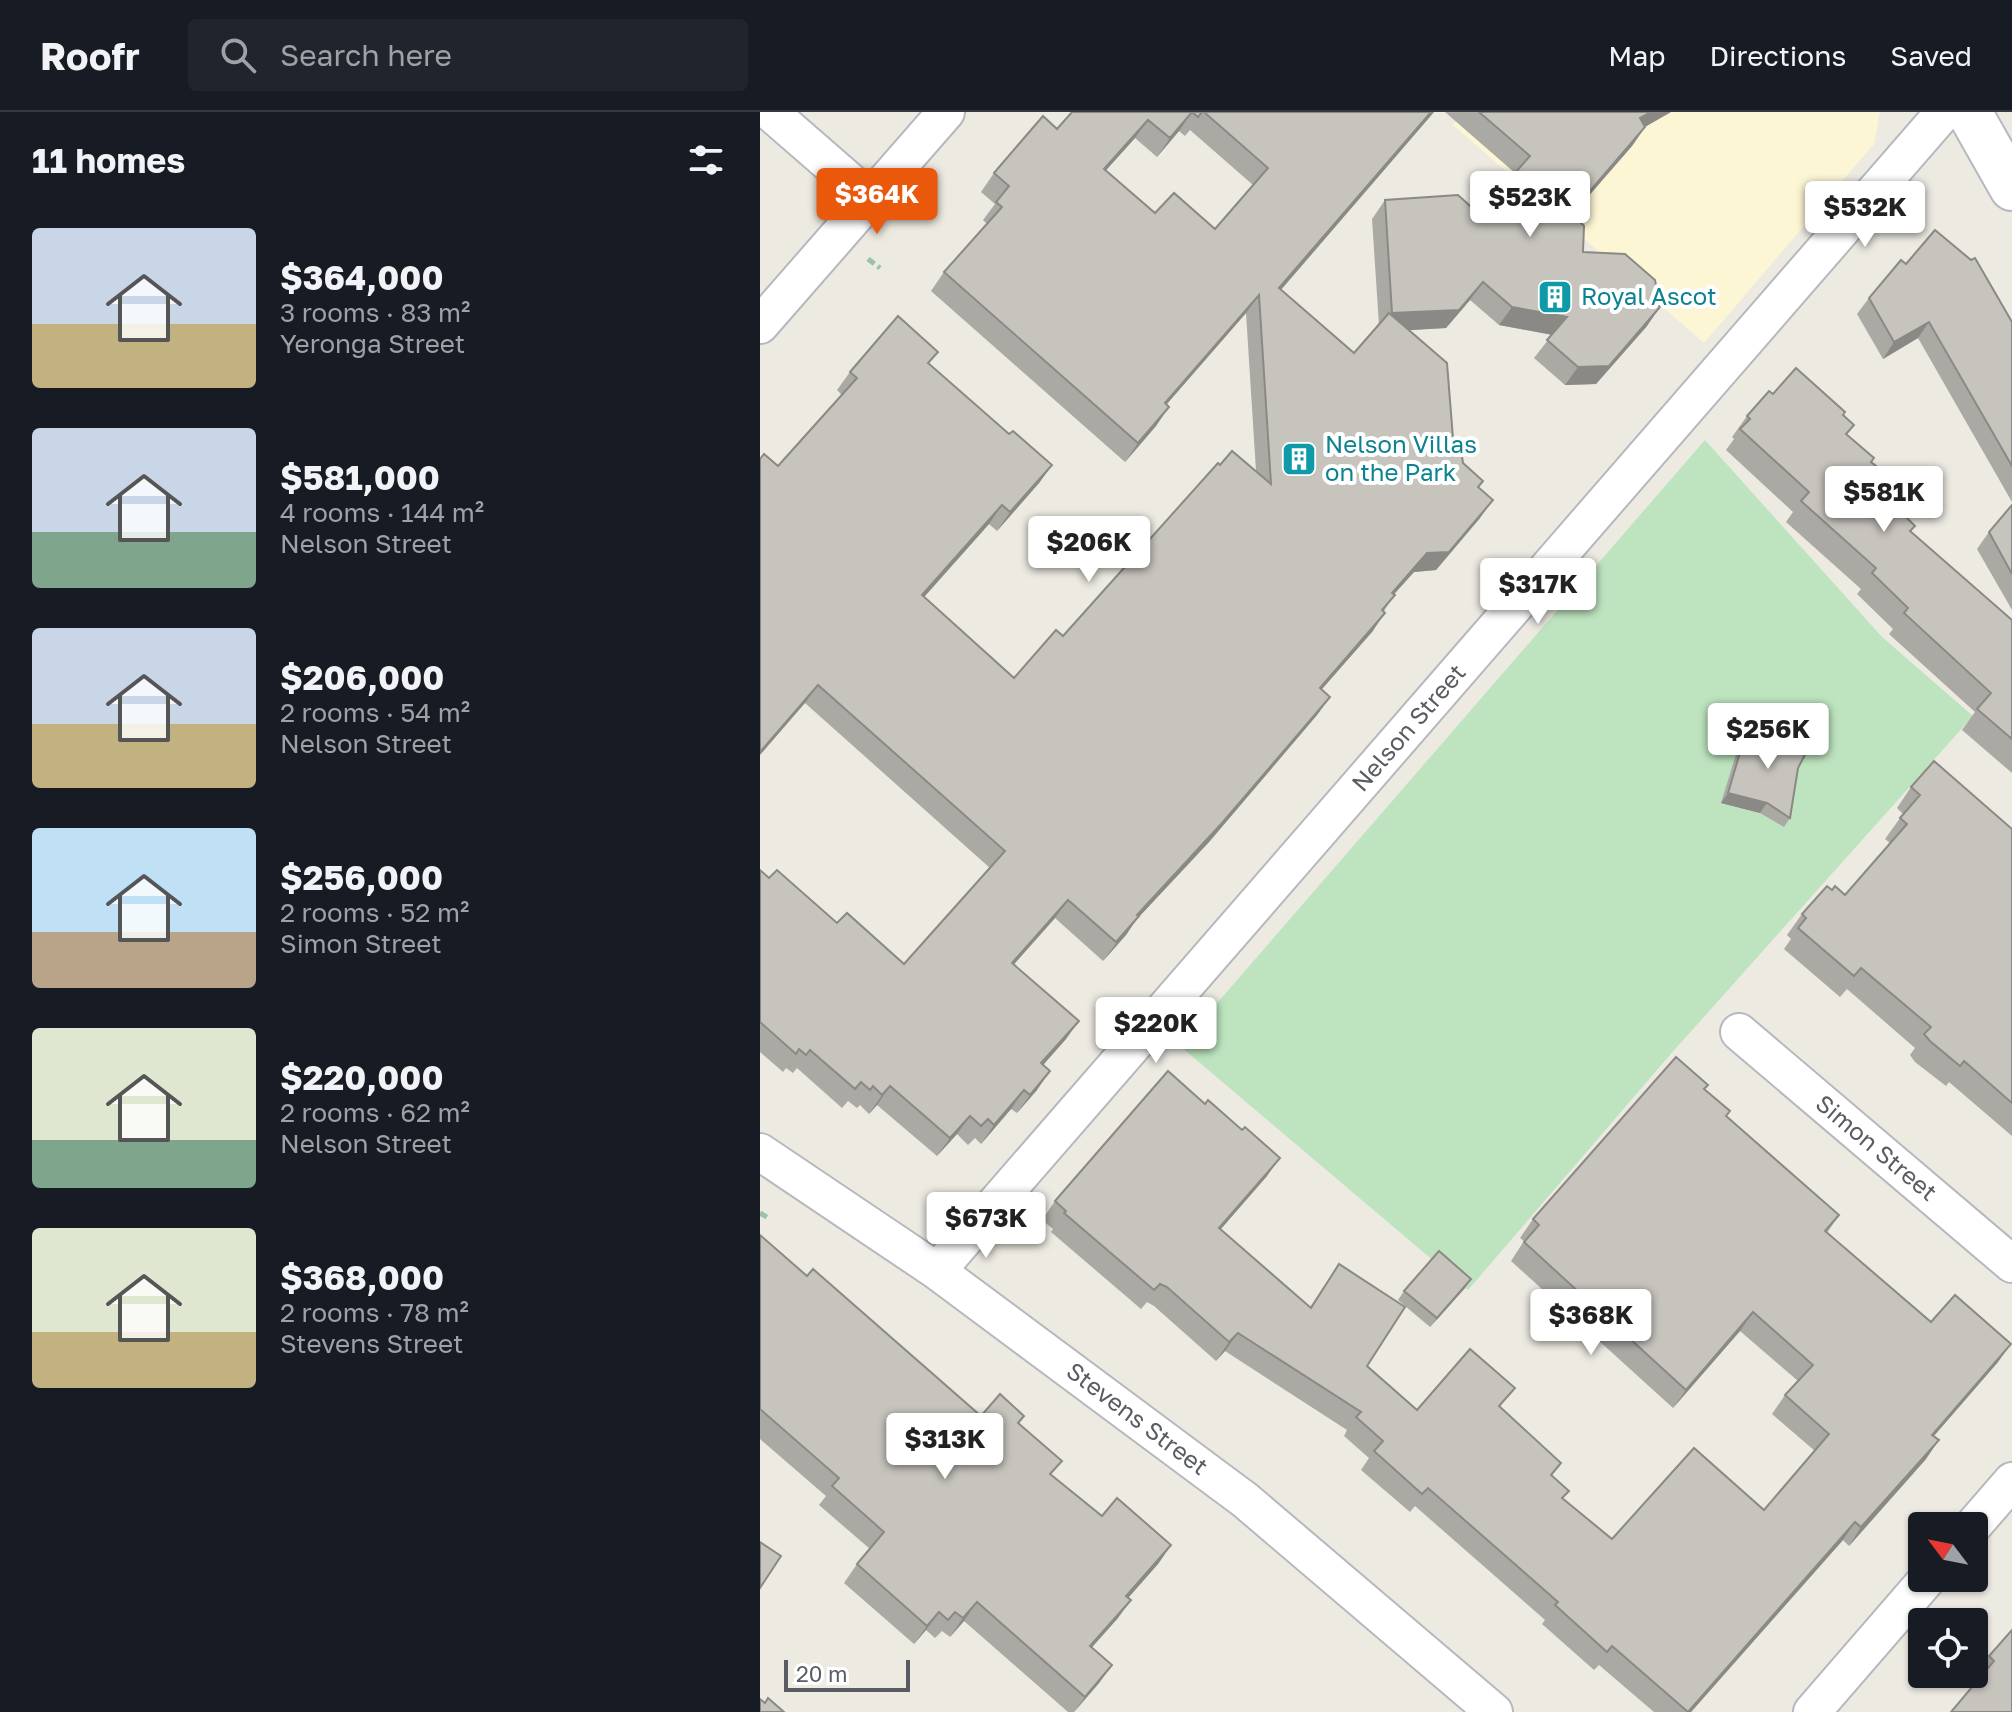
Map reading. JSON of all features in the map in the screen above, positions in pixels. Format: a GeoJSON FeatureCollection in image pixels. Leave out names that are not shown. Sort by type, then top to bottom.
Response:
{"type":"FeatureCollection","features":[{"type":"Feature","properties":{"kind":"main road"},"geometry":{"type":"LineString","coordinates":[[1969,112],[2012,188]]}},
{"type":"Feature","properties":{"kind":"street"},"geometry":{"type":"LineString","coordinates":[[770,112],[870,199]]}},
{"type":"Feature","properties":{"kind":"street"},"geometry":{"type":"LineString","coordinates":[[760,325],[946,112]]}},
{"type":"Feature","properties":{"kind":"street","name":"Nelson Street"},"geometry":{"type":"LineString","coordinates":[[937,1271],[1944,112]]}},
{"type":"Feature","properties":{"kind":"street","name":"Simon Street"},"geometry":{"type":"LineString","coordinates":[[1739,1032],[2012,1264]]}},
{"type":"Feature","properties":{"kind":"street","name":"Stevens Street"},"geometry":{"type":"LineString","coordinates":[[760,1152],[937,1271],[1245,1500],[1494,1712]]}},
{"type":"Feature","properties":{"kind":"street"},"geometry":{"type":"LineString","coordinates":[[1985,1512],[2012,1481]]}},
{"type":"Feature","properties":{"kind":"street"},"geometry":{"type":"LineString","coordinates":[[1812,1712],[1916,1592]]}},
{"type":"Feature","properties":{"kind":"path"},"geometry":{"type":"LineString","coordinates":[[867,257],[880,268]]}},
{"type":"Feature","properties":{"kind":"path"},"geometry":{"type":"LineString","coordinates":[[760,1213],[770,1219]]}},
{"type":"Feature","properties":{"kind":"shaded area"},"geometry":{"type":"Polygon","coordinates":[[[1464,112],[1880,112],[1874,144],[1704,343],[1453,125],[1464,112]]]}},
{"type":"Feature","properties":{"kind":"green space"},"geometry":{"type":"Polygon","coordinates":[[[1705,440],[1882,637],[1973,716],[1669,1056],[1468,1290],[1180,1046],[1705,440]]]}},
{"type":"Feature","properties":{"kind":"building"},"geometry":{"type":"Polygon","coordinates":[[[1072,112],[1192,112],[1170,138],[1148,120],[1104,169],[1155,213],[1174,193],[1215,229],[1268,168],[1204,112],[1431,112],[1279,288],[1354,353],[1389,313],[1447,363],[1454,451],[1461,450],[1463,463],[1483,481],[1478,487],[1493,500],[1449,552],[1427,553],[1392,593],[1395,595],[1382,610],[1385,613],[1320,688],[1330,697],[1116,942],[1068,900],[1012,963],[1079,1021],[1041,1063],[1050,1071],[1030,1095],[1024,1090],[994,1125],[988,1119],[981,1126],[970,1116],[950,1138],[890,1086],[882,1095],[873,1086],[870,1090],[861,1082],[855,1089],[810,1050],[806,1055],[799,1049],[796,1054],[760,1022],[760,870],[769,878],[777,870],[837,923],[847,913],[904,964],[1005,851],[818,685],[760,752],[760,459],[764,454],[778,466],[857,378],[850,372],[898,316],[938,352],[928,363],[1009,434],[1013,431],[1052,465],[1010,512],[1002,505],[922,595],[1014,678],[1056,630],[1063,636],[1232,451],[1271,484],[1259,295],[1165,403],[1169,407],[1138,443],[944,272],[1002,207],[996,202],[1009,186],[994,173],[1043,116],[1057,129],[1072,112]]]}},
{"type":"Feature","properties":{"kind":"building"},"geometry":{"type":"Polygon","coordinates":[[[1479,112],[1651,112],[1640,118],[1645,127],[1571,213],[1584,226],[1583,252],[1625,254],[1655,280],[1660,307],[1609,366],[1578,367],[1547,340],[1567,317],[1512,307],[1483,282],[1459,310],[1392,313],[1385,200],[1458,195],[1479,214],[1530,156],[1479,112]]]}},
{"type":"Feature","properties":{"kind":"building"},"geometry":{"type":"Polygon","coordinates":[[[1935,230],[1971,260],[1975,258],[2012,322],[2012,466],[1929,322],[1894,342],[1869,298],[1901,260],[1906,264],[1935,230]]]}},
{"type":"Feature","properties":{"kind":"building"},"geometry":{"type":"Polygon","coordinates":[[[1796,368],[1845,412],[1843,415],[1854,425],[1846,434],[1874,458],[1871,462],[1881,470],[1875,476],[1907,504],[1901,512],[1915,526],[1910,531],[2012,620],[2012,739],[1977,709],[1991,693],[1904,613],[1908,608],[1872,573],[1876,568],[1801,501],[1809,492],[1740,429],[1769,391],[1773,394],[1796,368]]]}},
{"type":"Feature","properties":{"kind":"building"},"geometry":{"type":"Polygon","coordinates":[[[2012,505],[2012,574],[1989,532],[2012,505]]]}},
{"type":"Feature","properties":{"kind":"building"},"geometry":{"type":"Polygon","coordinates":[[[1747,729],[1808,749],[1798,768],[1790,818],[1767,803],[1728,793],[1747,729]]]}},
{"type":"Feature","properties":{"kind":"building"},"geometry":{"type":"Polygon","coordinates":[[[1934,761],[2012,829],[2012,1103],[1964,1061],[1960,1066],[1930,1041],[1924,1034],[1931,1027],[1861,968],[1854,976],[1798,928],[1806,918],[1802,914],[1827,886],[1832,890],[1835,886],[1845,895],[1907,824],[1900,818],[1920,795],[1911,787],[1934,761]]]}},
{"type":"Feature","properties":{"kind":"building"},"geometry":{"type":"Polygon","coordinates":[[[1676,1057],[1708,1085],[1704,1089],[1730,1111],[1726,1116],[1839,1215],[1825,1231],[1931,1322],[1955,1295],[2011,1344],[1932,1435],[1939,1440],[1861,1527],[1855,1522],[1688,1712],[1612,1646],[1607,1652],[1555,1605],[1558,1602],[1428,1488],[1422,1494],[1374,1451],[1383,1441],[1356,1417],[1361,1412],[1238,1333],[1229,1342],[1167,1287],[1160,1284],[1154,1290],[1064,1213],[1066,1211],[1055,1201],[1168,1071],[1205,1104],[1208,1100],[1280,1158],[1219,1228],[1311,1308],[1339,1264],[1405,1307],[1367,1366],[1417,1410],[1470,1349],[1515,1388],[1499,1406],[1561,1463],[1551,1475],[1569,1491],[1562,1498],[1612,1539],[1694,1448],[1764,1510],[1829,1434],[1785,1395],[1813,1365],[1753,1312],[1686,1390],[1524,1242],[1539,1225],[1533,1219],[1676,1057]]]}},
{"type":"Feature","properties":{"kind":"building"},"geometry":{"type":"Polygon","coordinates":[[[760,1235],[807,1276],[813,1269],[981,1416],[1000,1394],[1024,1416],[1018,1423],[1062,1461],[1050,1474],[1102,1516],[1117,1498],[1171,1545],[1126,1596],[1131,1600],[1090,1646],[1112,1665],[1085,1697],[977,1602],[963,1618],[955,1612],[948,1620],[939,1612],[927,1626],[857,1564],[884,1532],[832,1486],[839,1478],[760,1409],[760,1235]]]}},
{"type":"Feature","properties":{"kind":"building"},"geometry":{"type":"Polygon","coordinates":[[[1439,1251],[1471,1279],[1437,1318],[1404,1291],[1439,1251]]]}},
{"type":"Feature","properties":{"kind":"building"},"geometry":{"type":"Polygon","coordinates":[[[760,1542],[781,1556],[760,1588],[760,1542]]]}},
{"type":"Feature","properties":{"kind":"building"},"geometry":{"type":"Polygon","coordinates":[[[2012,1630],[2012,1712],[1951,1712],[1971,1688],[1988,1688],[1988,1668],[1994,1661],[1989,1656],[2012,1630]]]}},
{"type":"Feature","properties":{"kind":"building"},"geometry":{"type":"Polygon","coordinates":[[[768,1698],[784,1712],[760,1712],[760,1699],[765,1703],[768,1698]]]}},
{"type":"Feature","properties":{"kind":"place","name":"Royal Ascot"},"geometry":{"type":"Point","coordinates":[1555,297]}},
{"type":"Feature","properties":{"kind":"place","name":"Nelson Villas on the Park"},"geometry":{"type":"Point","coordinates":[1299,459]}}]}
